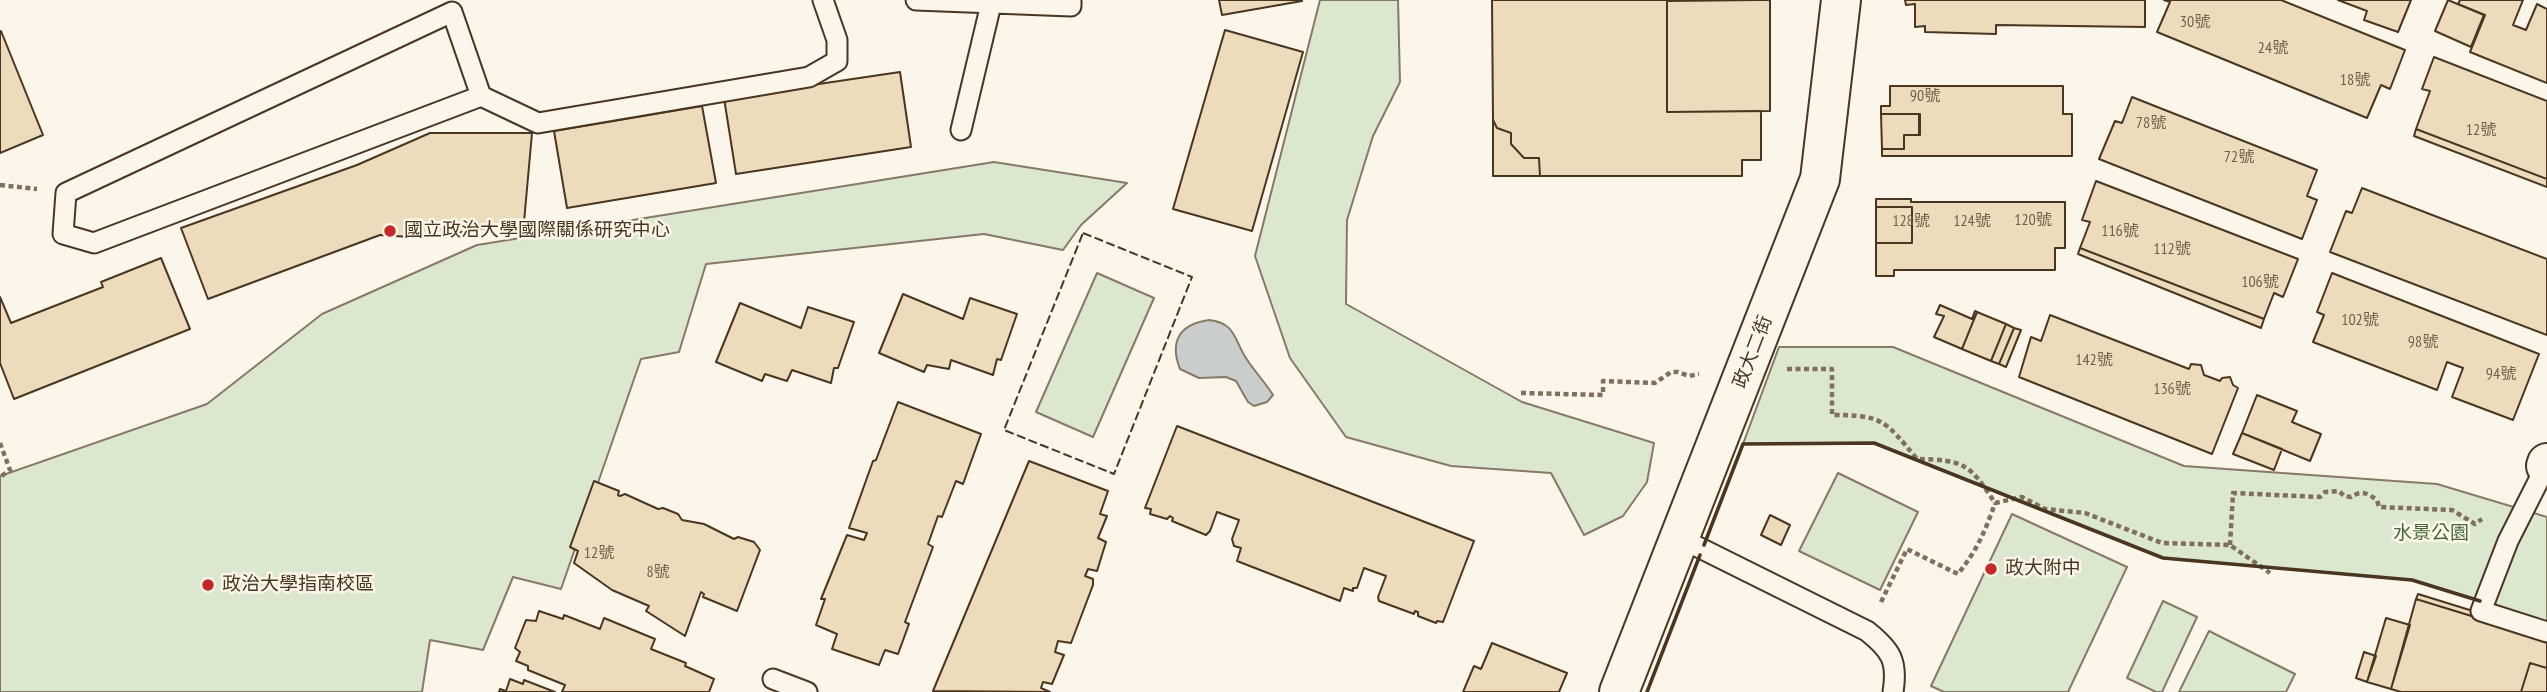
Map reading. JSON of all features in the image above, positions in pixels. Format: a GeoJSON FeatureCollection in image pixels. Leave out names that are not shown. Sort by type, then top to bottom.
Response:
{"type":"FeatureCollection","features":[{"type":"Feature","properties":{"kind":"street","name":"政大二街"},"geometry":{"type":"LineString","coordinates":[[1619,692],[1820,179],[1841,0]]}},
{"type":"Feature","properties":{"kind":"lane"},"geometry":{"type":"LineString","coordinates":[[481,96],[94,243],[63,234],[66,193],[452,6],[481,96],[538,124],[809,77],[838,61],[838,40],[823,0]]}},
{"type":"Feature","properties":{"kind":"lane"},"geometry":{"type":"LineString","coordinates":[[916,0],[1071,6],[1071,0]]}},
{"type":"Feature","properties":{"kind":"lane"},"geometry":{"type":"LineString","coordinates":[[961,130],[991,4]]}},
{"type":"Feature","properties":{"kind":"lane"},"geometry":{"type":"LineString","coordinates":[[2546,465],[2508,541],[2481,611],[2547,632]]}},
{"type":"Feature","properties":{"kind":"lane"},"geometry":{"type":"LineString","coordinates":[[1679,538],[1867,631],[1885,645],[1894,662],[1893,692]]}},
{"type":"Feature","properties":{"kind":"lane"},"geometry":{"type":"LineString","coordinates":[[773,679],[807,692]]}},
{"type":"Feature","properties":{"kind":"path"},"geometry":{"type":"LineString","coordinates":[[1521,393],[1603,395],[1603,381],[1655,383],[1671,372],[1689,376],[1747,368]]}},
{"type":"Feature","properties":{"kind":"path"},"geometry":{"type":"LineString","coordinates":[[1832,369],[1832,415],[1865,415],[1881,420],[1917,459],[1946,460],[1962,464],[1977,475],[1994,502],[1976,552],[1958,574],[1907,549],[1867,631]]}},
{"type":"Feature","properties":{"kind":"path"},"geometry":{"type":"LineString","coordinates":[[0,443],[10,470],[0,477]]}},
{"type":"Feature","properties":{"kind":"path"},"geometry":{"type":"LineString","coordinates":[[2230,545],[2233,493],[2320,497],[2325,492],[2339,491],[2344,496],[2351,497],[2366,492],[2378,500],[2379,507],[2452,510],[2475,524],[2485,516]]}},
{"type":"Feature","properties":{"kind":"path"},"geometry":{"type":"LineString","coordinates":[[1994,502],[2022,497],[2045,509],[2085,513],[2162,543],[2230,545],[2270,573]]}},
{"type":"Feature","properties":{"kind":"green space"},"geometry":{"type":"Polygon","coordinates":[[[1320,0],[1398,0],[1400,82],[1373,136],[1347,220],[1346,304],[1522,402],[1654,443],[1647,482],[1623,516],[1584,535],[1551,473],[1451,466],[1346,437],[1290,358],[1255,256],[1320,0]]]}},
{"type":"Feature","properties":{"kind":"green space"},"geometry":{"type":"Polygon","coordinates":[[[994,162],[1127,183],[1081,225],[1063,250],[984,234],[706,264],[679,352],[641,359],[561,589],[513,577],[483,650],[430,640],[422,692],[0,692],[0,476],[207,404],[322,314],[477,245],[994,162]]]}},
{"type":"Feature","properties":{"kind":"green space"},"geometry":{"type":"Polygon","coordinates":[[[1097,273],[1154,298],[1093,437],[1036,412],[1097,273]]]}},
{"type":"Feature","properties":{"kind":"green space","name":"水景公園"},"geometry":{"type":"Polygon","coordinates":[[[1779,347],[1893,347],[2184,466],[2437,484],[2547,517],[2547,626],[2484,602],[2412,580],[2163,558],[1874,443],[1743,444],[1779,347]]]}},
{"type":"Feature","properties":{"kind":"green space"},"geometry":{"type":"Polygon","coordinates":[[[1838,473],[1918,512],[1880,590],[1799,551],[1838,473]]]}},
{"type":"Feature","properties":{"kind":"green space"},"geometry":{"type":"Polygon","coordinates":[[[2012,514],[2127,567],[2068,692],[1944,692],[1931,686],[2012,514]]]}},
{"type":"Feature","properties":{"kind":"green space"},"geometry":{"type":"Polygon","coordinates":[[[2163,601],[2197,617],[2162,692],[2156,692],[2127,678],[2163,601]]]}},
{"type":"Feature","properties":{"kind":"green space"},"geometry":{"type":"Polygon","coordinates":[[[2209,631],[2295,674],[2286,692],[2179,692],[2209,631]]]}},
{"type":"Feature","properties":{"kind":"shaded area"},"geometry":{"type":"Polygon","coordinates":[[[1209,320],[1224,325],[1233,333],[1246,358],[1273,395],[1267,402],[1254,406],[1248,402],[1236,381],[1226,377],[1199,378],[1180,369],[1176,350],[1180,336],[1191,325],[1209,320]]]}},
{"type":"Feature","properties":{"kind":"building"},"geometry":{"type":"Polygon","coordinates":[[[1219,0],[1302,0],[1302,1],[1222,15],[1219,0]]]}},
{"type":"Feature","properties":{"kind":"building"},"geometry":{"type":"Polygon","coordinates":[[[1492,0],[1760,0],[1667,1],[1667,112],[1761,111],[1761,160],[1742,160],[1742,176],[1540,176],[1539,158],[1524,158],[1511,144],[1511,133],[1497,128],[1493,120],[1492,0]]]}},
{"type":"Feature","properties":{"kind":"building"},"geometry":{"type":"Polygon","coordinates":[[[1770,0],[1770,111],[1667,112],[1667,1],[1770,0]]]}},
{"type":"Feature","properties":{"kind":"building"},"geometry":{"type":"Polygon","coordinates":[[[1905,0],[2145,0],[2145,27],[1996,25],[1996,34],[1925,32],[1925,26],[1915,27],[1915,4],[1906,5],[1905,0]]]}},
{"type":"Feature","properties":{"kind":"building"},"geometry":{"type":"Polygon","coordinates":[[[2164,0],[2281,0],[2405,50],[2390,89],[2381,85],[2367,118],[2157,32],[2170,2],[2164,0]]]}},
{"type":"Feature","properties":{"kind":"building"},"geometry":{"type":"Polygon","coordinates":[[[2338,0],[2411,0],[2398,32],[2364,20],[2367,11],[2338,0]]]}},
{"type":"Feature","properties":{"kind":"building"},"geometry":{"type":"Polygon","coordinates":[[[2448,0],[2484,15],[2471,47],[2435,31],[2448,0]]]}},
{"type":"Feature","properties":{"kind":"building"},"geometry":{"type":"Polygon","coordinates":[[[2460,0],[2523,0],[2513,25],[2526,30],[2537,4],[2547,9],[2547,83],[2470,52],[2485,15],[2458,4],[2460,0]]]}},
{"type":"Feature","properties":{"kind":"building"},"geometry":{"type":"Polygon","coordinates":[[[1225,30],[1303,52],[1252,231],[1173,209],[1225,30]]]}},
{"type":"Feature","properties":{"kind":"building"},"geometry":{"type":"Polygon","coordinates":[[[0,32],[43,135],[0,153],[0,32]]]}},
{"type":"Feature","properties":{"kind":"building"},"geometry":{"type":"Polygon","coordinates":[[[2434,57],[2547,101],[2547,179],[2416,129],[2430,91],[2422,89],[2434,57]]]}},
{"type":"Feature","properties":{"kind":"building"},"geometry":{"type":"Polygon","coordinates":[[[900,72],[911,147],[736,174],[724,98],[900,72]]]}},
{"type":"Feature","properties":{"kind":"building"},"geometry":{"type":"Polygon","coordinates":[[[1890,86],[2063,86],[2063,114],[2072,114],[2072,156],[1882,156],[1882,149],[1904,149],[1904,135],[1919,135],[1919,114],[1881,114],[1881,106],[1890,106],[1890,86]]]}},
{"type":"Feature","properties":{"kind":"building"},"geometry":{"type":"Polygon","coordinates":[[[2132,97],[2317,170],[2307,196],[2317,200],[2302,239],[2099,159],[2115,121],[2122,123],[2132,97]]]}},
{"type":"Feature","properties":{"kind":"building"},"geometry":{"type":"Polygon","coordinates":[[[702,106],[716,183],[567,208],[554,131],[702,106]]]}},
{"type":"Feature","properties":{"kind":"building"},"geometry":{"type":"Polygon","coordinates":[[[1881,114],[1920,114],[1920,135],[1904,135],[1904,149],[1882,149],[1881,114]]]}},
{"type":"Feature","properties":{"kind":"building"},"geometry":{"type":"Polygon","coordinates":[[[1493,120],[1497,128],[1511,133],[1511,144],[1524,158],[1539,158],[1540,176],[1493,176],[1493,120]]]}},
{"type":"Feature","properties":{"kind":"building"},"geometry":{"type":"Polygon","coordinates":[[[2416,129],[2547,179],[2547,187],[2414,136],[2416,129]]]}},
{"type":"Feature","properties":{"kind":"building"},"geometry":{"type":"Polygon","coordinates":[[[430,133],[532,133],[524,222],[425,238],[380,235],[208,299],[181,228],[357,165],[430,133]]]}},
{"type":"Feature","properties":{"kind":"building"},"geometry":{"type":"Polygon","coordinates":[[[2096,181],[2298,259],[2283,297],[2274,293],[2264,319],[2080,248],[2090,222],[2082,220],[2096,181]]]}},
{"type":"Feature","properties":{"kind":"building"},"geometry":{"type":"Polygon","coordinates":[[[2362,188],[2547,259],[2547,335],[2330,252],[2346,211],[2352,213],[2362,188]]]}},
{"type":"Feature","properties":{"kind":"building"},"geometry":{"type":"Polygon","coordinates":[[[1876,199],[1911,199],[1911,202],[2065,202],[2065,248],[2055,248],[2055,270],[1894,270],[1894,276],[1876,276],[1876,243],[1912,243],[1912,207],[1876,207],[1876,199]]]}},
{"type":"Feature","properties":{"kind":"building"},"geometry":{"type":"Polygon","coordinates":[[[1876,207],[1912,207],[1912,243],[1876,243],[1876,207]]]}},
{"type":"Feature","properties":{"kind":"building"},"geometry":{"type":"Polygon","coordinates":[[[2080,248],[2264,319],[2261,328],[2078,254],[2080,248]]]}},
{"type":"Feature","properties":{"kind":"building"},"geometry":{"type":"Polygon","coordinates":[[[161,258],[190,329],[14,399],[0,363],[0,297],[11,323],[103,287],[101,282],[161,258]]]}},
{"type":"Feature","properties":{"kind":"building"},"geometry":{"type":"Polygon","coordinates":[[[2332,273],[2539,354],[2513,420],[2452,397],[2463,368],[2447,362],[2437,390],[2313,342],[2324,315],[2317,312],[2332,273]]]}},
{"type":"Feature","properties":{"kind":"building"},"geometry":{"type":"Polygon","coordinates":[[[903,294],[963,319],[970,298],[1017,314],[1001,360],[997,359],[993,375],[951,360],[949,369],[927,365],[924,372],[879,353],[903,294]]]}},
{"type":"Feature","properties":{"kind":"building"},"geometry":{"type":"Polygon","coordinates":[[[740,303],[801,328],[808,307],[854,322],[838,368],[834,368],[831,383],[792,370],[787,381],[765,374],[762,381],[716,362],[740,303]]]}},
{"type":"Feature","properties":{"kind":"building"},"geometry":{"type":"Polygon","coordinates":[[[1940,305],[1972,319],[1975,311],[1977,312],[1962,349],[1934,337],[1944,316],[1936,314],[1940,305]]]}},
{"type":"Feature","properties":{"kind":"building"},"geometry":{"type":"Polygon","coordinates":[[[1977,312],[2006,324],[1991,361],[1962,349],[1977,312]]]}},
{"type":"Feature","properties":{"kind":"building"},"geometry":{"type":"Polygon","coordinates":[[[2050,315],[2189,369],[2191,364],[2201,365],[2204,375],[2220,381],[2230,377],[2233,385],[2238,388],[2212,454],[2019,377],[2031,337],[2041,341],[2050,315]]]}},
{"type":"Feature","properties":{"kind":"building"},"geometry":{"type":"Polygon","coordinates":[[[2006,324],[2014,328],[1999,364],[1991,361],[2006,324]]]}},
{"type":"Feature","properties":{"kind":"building"},"geometry":{"type":"Polygon","coordinates":[[[2014,328],[2021,330],[2006,367],[1999,364],[2014,328]]]}},
{"type":"Feature","properties":{"kind":"building"},"geometry":{"type":"Polygon","coordinates":[[[2257,395],[2297,411],[2292,422],[2321,434],[2310,461],[2242,433],[2257,395]]]}},
{"type":"Feature","properties":{"kind":"building"},"geometry":{"type":"Polygon","coordinates":[[[898,402],[981,434],[963,484],[956,481],[942,517],[938,516],[928,544],[933,547],[905,622],[909,624],[898,654],[885,650],[879,665],[832,649],[837,634],[816,625],[825,599],[821,599],[847,535],[864,540],[867,533],[849,528],[898,402]]]}},
{"type":"Feature","properties":{"kind":"building"},"geometry":{"type":"Polygon","coordinates":[[[1177,426],[1474,541],[1443,622],[1436,623],[1418,616],[1418,612],[1415,611],[1414,614],[1379,601],[1386,576],[1364,568],[1357,588],[1353,588],[1353,591],[1344,588],[1340,601],[1237,561],[1241,548],[1234,546],[1232,539],[1239,520],[1217,512],[1206,535],[1172,521],[1170,516],[1167,519],[1150,514],[1151,509],[1145,508],[1177,426]]]}},
{"type":"Feature","properties":{"kind":"building"},"geometry":{"type":"Polygon","coordinates":[[[2242,433],[2282,449],[2274,470],[2233,454],[2242,433]]]}},
{"type":"Feature","properties":{"kind":"building"},"geometry":{"type":"Polygon","coordinates":[[[1029,461],[1108,491],[1100,514],[1107,516],[1098,538],[1106,542],[1097,571],[1088,569],[1085,576],[1093,579],[1093,585],[1071,643],[1058,641],[1055,652],[1064,655],[1052,684],[1043,682],[1041,688],[1050,692],[933,691],[1029,461]]]}},
{"type":"Feature","properties":{"kind":"building"},"geometry":{"type":"Polygon","coordinates":[[[594,481],[619,491],[620,496],[625,494],[658,509],[663,508],[678,514],[682,520],[704,524],[734,539],[738,537],[754,542],[760,550],[737,611],[703,597],[701,592],[685,636],[646,611],[649,606],[612,590],[574,563],[578,551],[570,547],[594,481]]]}},
{"type":"Feature","properties":{"kind":"building"},"geometry":{"type":"Polygon","coordinates":[[[1770,515],[1790,525],[1781,545],[1761,535],[1770,515]]]}},
{"type":"Feature","properties":{"kind":"building"},"geometry":{"type":"Polygon","coordinates":[[[2418,594],[2544,633],[2543,638],[2416,599],[2418,594]]]}},
{"type":"Feature","properties":{"kind":"building"},"geometry":{"type":"Polygon","coordinates":[[[2416,599],[2547,639],[2547,668],[2530,663],[2521,692],[2401,692],[2391,689],[2416,599]]]}},
{"type":"Feature","properties":{"kind":"building"},"geometry":{"type":"Polygon","coordinates":[[[539,611],[563,619],[564,615],[600,629],[604,618],[655,639],[651,649],[686,663],[685,666],[714,679],[709,692],[562,692],[565,685],[528,670],[528,666],[516,661],[520,652],[515,648],[526,620],[536,621],[539,611]]]}},
{"type":"Feature","properties":{"kind":"building"},"geometry":{"type":"Polygon","coordinates":[[[2386,618],[2410,625],[2391,689],[2367,682],[2386,618]]]}},
{"type":"Feature","properties":{"kind":"building"},"geometry":{"type":"Polygon","coordinates":[[[1492,643],[1567,673],[1559,692],[1463,692],[1474,666],[1481,669],[1492,643]]]}},
{"type":"Feature","properties":{"kind":"building"},"geometry":{"type":"Polygon","coordinates":[[[2364,652],[2376,656],[2367,682],[2356,678],[2364,652]]]}},
{"type":"Feature","properties":{"kind":"building"},"geometry":{"type":"Polygon","coordinates":[[[2530,663],[2547,668],[2547,692],[2521,692],[2530,663]]]}},
{"type":"Feature","properties":{"kind":"building"},"geometry":{"type":"Polygon","coordinates":[[[510,679],[523,684],[524,680],[555,692],[499,692],[500,689],[506,691],[510,679]]]}},
{"type":"Feature","properties":{"kind":"fence"},"geometry":{"type":"LineString","coordinates":[[1083,233],[1192,277],[1114,474],[1004,430],[1083,233]]}},
{"type":"Feature","properties":{"kind":"wall"},"geometry":{"type":"LineString","coordinates":[[1704,545],[1743,444],[1874,443],[2163,558],[2412,580],[2480,601]]}},
{"type":"Feature","properties":{"kind":"wall"},"geometry":{"type":"LineString","coordinates":[[1647,692],[1700,555]]}},
{"type":"Feature","properties":{"kind":"place","name":"國立政治大學國際關係研究中心"},"geometry":{"type":"Point","coordinates":[390,231]}},
{"type":"Feature","properties":{"kind":"place","name":"政大附中"},"geometry":{"type":"Point","coordinates":[1991,569]}},
{"type":"Feature","properties":{"kind":"place","name":"政治大學指南校區"},"geometry":{"type":"Point","coordinates":[208,585]}}]}
